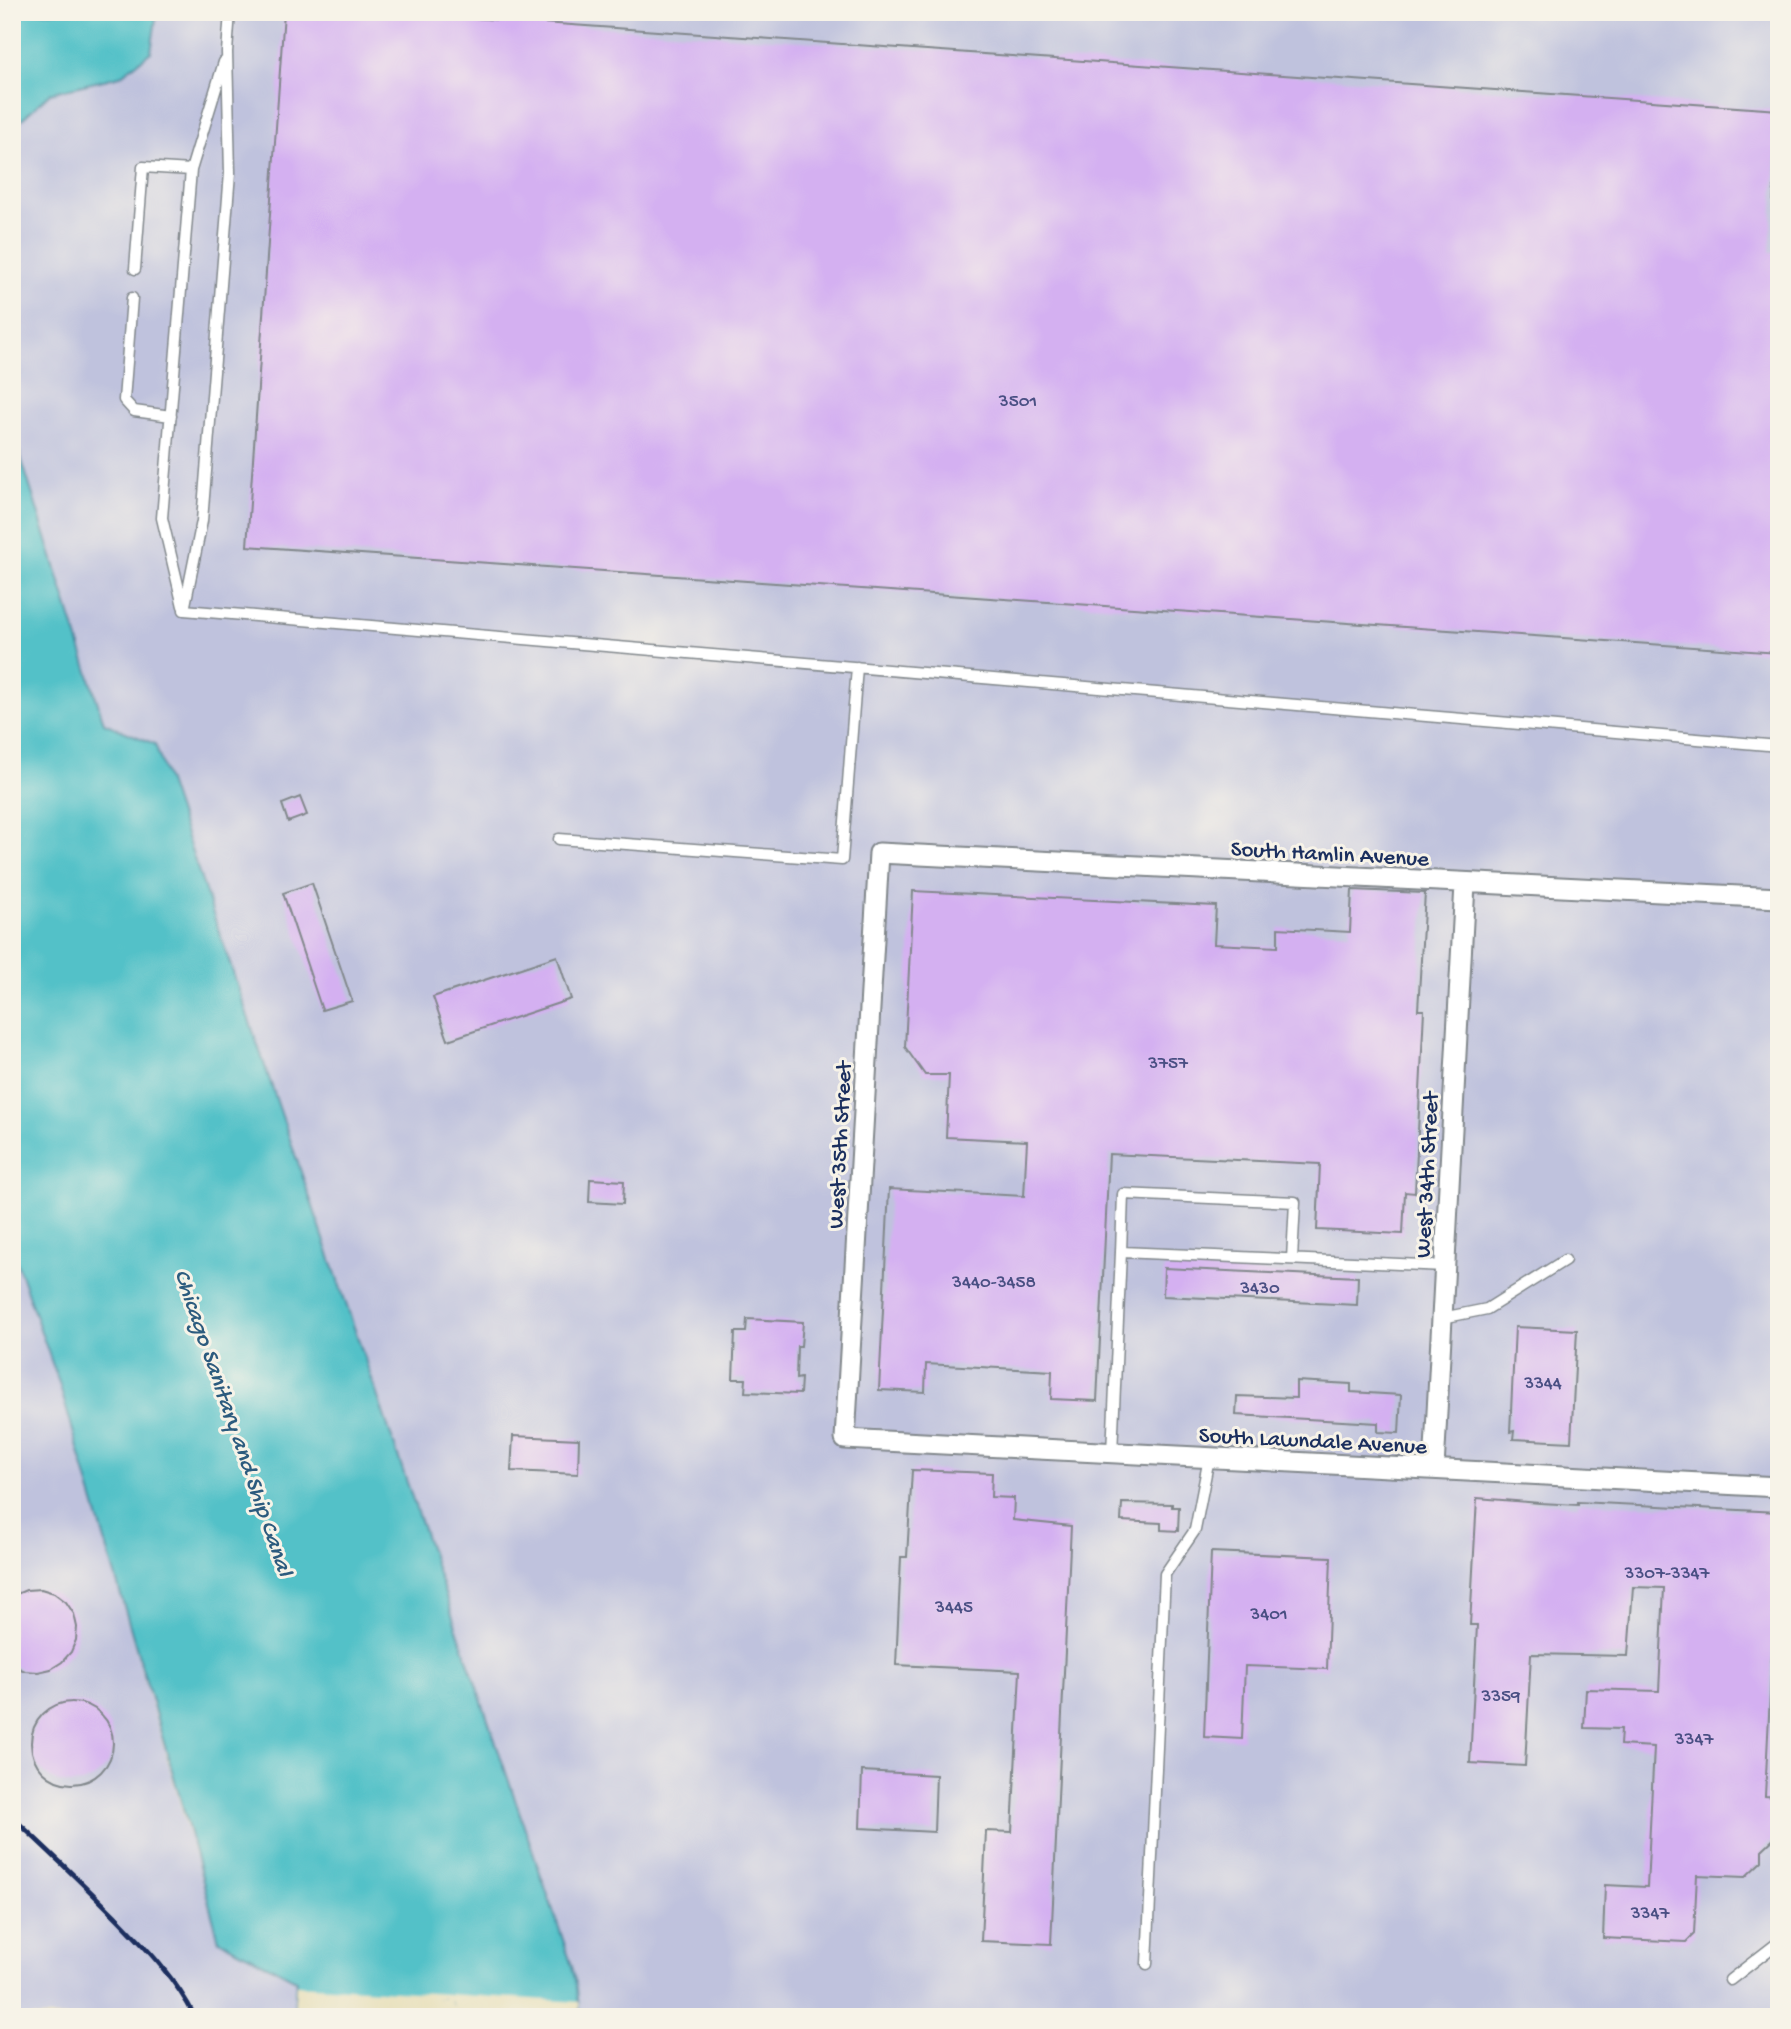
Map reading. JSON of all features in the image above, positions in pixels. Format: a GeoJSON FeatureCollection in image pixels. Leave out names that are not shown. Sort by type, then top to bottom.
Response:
{"type":"FeatureCollection","features":[{"type":"Feature","properties":{"kind":"street","name":"South Hamlin Avenue"},"geometry":{"type":"LineString","coordinates":[[879,853],[1779,898]]}},
{"type":"Feature","properties":{"kind":"street","name":"West 35th Street"},"geometry":{"type":"LineString","coordinates":[[845,1439],[879,853]]}},
{"type":"Feature","properties":{"kind":"street","name":"West 34th Street"},"geometry":{"type":"LineString","coordinates":[[1434,1469],[1465,884]]}},
{"type":"Feature","properties":{"kind":"street","name":"South Lawndale Avenue"},"geometry":{"type":"LineString","coordinates":[[845,1439],[1779,1487]]}},
{"type":"Feature","properties":{"kind":"lane"},"geometry":{"type":"LineString","coordinates":[[184,610],[202,521],[230,173],[227,52],[230,12]]}},
{"type":"Feature","properties":{"kind":"lane"},"geometry":{"type":"LineString","coordinates":[[184,610],[162,518],[191,170],[227,52]]}},
{"type":"Feature","properties":{"kind":"lane"},"geometry":{"type":"LineString","coordinates":[[135,269],[143,167],[191,170]]}},
{"type":"Feature","properties":{"kind":"lane"},"geometry":{"type":"LineString","coordinates":[[132,298],[124,400],[134,411],[171,415]]}},
{"type":"Feature","properties":{"kind":"lane"},"geometry":{"type":"LineString","coordinates":[[184,610],[1779,746]]}},
{"type":"Feature","properties":{"kind":"lane"},"geometry":{"type":"LineString","coordinates":[[559,839],[842,860],[858,667]]}},
{"type":"Feature","properties":{"kind":"lane"},"geometry":{"type":"LineString","coordinates":[[1112,1453],[1123,1194],[1294,1202],[1292,1259]]}},
{"type":"Feature","properties":{"kind":"lane"},"geometry":{"type":"LineString","coordinates":[[1121,1252],[1445,1266]]}},
{"type":"Feature","properties":{"kind":"lane"},"geometry":{"type":"LineString","coordinates":[[1442,1318],[1487,1309],[1565,1260]]}},
{"type":"Feature","properties":{"kind":"lane"},"geometry":{"type":"LineString","coordinates":[[1147,1965],[1166,1574],[1195,1530],[1209,1458]]}},
{"type":"Feature","properties":{"kind":"lane"},"geometry":{"type":"LineString","coordinates":[[1730,1980],[1779,1941]]}},
{"type":"Feature","properties":{"kind":"shaded area"},"geometry":{"type":"Polygon","coordinates":[[[157,12],[1779,12],[1779,2017],[580,2017],[572,1966],[104,724],[12,429],[12,141],[17,124],[50,93],[120,76],[151,52],[157,12]]]}},
{"type":"Feature","properties":{"kind":"shaded area"},"geometry":{"type":"Polygon","coordinates":[[[12,1249],[59,1383],[219,1940],[296,1980],[294,2014],[291,2017],[12,2017],[12,1249]]]}},
{"type":"Feature","properties":{"kind":"water"},"geometry":{"type":"Polygon","coordinates":[[[12,12],[157,12],[151,52],[120,76],[50,93],[17,124],[12,141],[12,12]]]}},
{"type":"Feature","properties":{"kind":"water","name":"Chicago Sanitary and Ship Canal"},"geometry":{"type":"Polygon","coordinates":[[[12,429],[104,723],[155,744],[572,1966],[580,2017],[456,2010],[448,1995],[431,1999],[430,2017],[291,2017],[294,2014],[296,1980],[219,1940],[59,1383],[12,1249],[12,429]]]}},
{"type":"Feature","properties":{"kind":"pier"},"geometry":{"type":"Polygon","coordinates":[[[296,1985],[579,2002],[580,2017],[450,2017],[453,2006],[450,2000],[443,1997],[432,2004],[434,2017],[294,2014],[296,1985]]]}},
{"type":"Feature","properties":{"kind":"building"},"geometry":{"type":"Polygon","coordinates":[[[284,12],[387,12],[1779,110],[1770,252],[1779,252],[1779,653],[247,546],[284,12]]]}},
{"type":"Feature","properties":{"kind":"building"},"geometry":{"type":"Polygon","coordinates":[[[300,797],[307,815],[288,822],[282,804],[300,797]]]}},
{"type":"Feature","properties":{"kind":"building"},"geometry":{"type":"Polygon","coordinates":[[[312,883],[352,1001],[322,1010],[283,893],[312,883]]]}},
{"type":"Feature","properties":{"kind":"building"},"geometry":{"type":"Polygon","coordinates":[[[1352,890],[1425,893],[1418,1010],[1424,1010],[1415,1193],[1405,1192],[1403,1234],[1317,1230],[1320,1164],[1109,1154],[1097,1401],[1051,1399],[1052,1371],[926,1364],[925,1392],[879,1390],[889,1189],[1024,1196],[1027,1141],[946,1137],[949,1075],[925,1075],[905,1047],[913,891],[1216,906],[1214,944],[1278,947],[1278,928],[1350,932],[1352,890]]]}},
{"type":"Feature","properties":{"kind":"building"},"geometry":{"type":"Polygon","coordinates":[[[557,956],[571,999],[448,1040],[433,997],[557,956]]]}},
{"type":"Feature","properties":{"kind":"building"},"geometry":{"type":"Polygon","coordinates":[[[590,1179],[624,1181],[623,1204],[589,1202],[590,1179]]]}},
{"type":"Feature","properties":{"kind":"building"},"geometry":{"type":"Polygon","coordinates":[[[1164,1268],[1358,1277],[1357,1305],[1163,1296],[1164,1268]]]}},
{"type":"Feature","properties":{"kind":"building"},"geometry":{"type":"Polygon","coordinates":[[[747,1319],[803,1322],[801,1346],[797,1346],[796,1379],[801,1378],[800,1394],[745,1392],[746,1379],[733,1379],[735,1332],[746,1332],[747,1319]]]}},
{"type":"Feature","properties":{"kind":"building"},"geometry":{"type":"Polygon","coordinates":[[[1515,1327],[1577,1330],[1571,1442],[1513,1439],[1514,1431],[1510,1432],[1515,1327]]]}},
{"type":"Feature","properties":{"kind":"building"},"geometry":{"type":"Polygon","coordinates":[[[1296,1381],[1351,1384],[1351,1392],[1401,1395],[1399,1433],[1378,1432],[1378,1423],[1236,1415],[1237,1396],[1296,1398],[1296,1381]]]}},
{"type":"Feature","properties":{"kind":"building"},"geometry":{"type":"Polygon","coordinates":[[[513,1436],[579,1439],[578,1474],[511,1471],[513,1436]]]}},
{"type":"Feature","properties":{"kind":"building"},"geometry":{"type":"Polygon","coordinates":[[[912,1470],[992,1473],[991,1497],[1014,1498],[1013,1520],[1071,1526],[1051,1944],[981,1941],[986,1831],[1012,1832],[1020,1671],[896,1665],[901,1557],[907,1557],[912,1470]]]}},
{"type":"Feature","properties":{"kind":"building"},"geometry":{"type":"Polygon","coordinates":[[[1477,1498],[1578,1505],[1578,1502],[1779,1512],[1779,1594],[1775,1594],[1765,1796],[1779,1797],[1779,1834],[1762,1850],[1762,1861],[1745,1877],[1697,1875],[1694,1934],[1686,1942],[1603,1938],[1605,1885],[1647,1887],[1654,1747],[1620,1745],[1621,1729],[1584,1728],[1586,1689],[1659,1691],[1664,1588],[1633,1587],[1628,1656],[1531,1654],[1525,1766],[1470,1763],[1477,1625],[1470,1625],[1477,1498]]]}},
{"type":"Feature","properties":{"kind":"building"},"geometry":{"type":"Polygon","coordinates":[[[1122,1503],[1172,1504],[1172,1507],[1179,1507],[1178,1531],[1161,1530],[1161,1523],[1121,1521],[1122,1503]]]}},
{"type":"Feature","properties":{"kind":"building"},"geometry":{"type":"Polygon","coordinates":[[[1211,1552],[1331,1557],[1327,1669],[1245,1666],[1242,1739],[1204,1737],[1211,1552]]]}},
{"type":"Feature","properties":{"kind":"building"},"geometry":{"type":"Polygon","coordinates":[[[41,1589],[54,1593],[66,1602],[74,1614],[76,1640],[71,1652],[51,1669],[25,1671],[12,1665],[12,1596],[26,1590],[41,1589]]]}},
{"type":"Feature","properties":{"kind":"building"},"geometry":{"type":"Polygon","coordinates":[[[72,1702],[88,1705],[101,1714],[110,1727],[113,1743],[110,1759],[101,1772],[88,1781],[72,1784],[56,1781],[43,1772],[34,1759],[31,1743],[34,1727],[43,1714],[56,1705],[72,1702]]]}},
{"type":"Feature","properties":{"kind":"building"},"geometry":{"type":"Polygon","coordinates":[[[862,1771],[936,1775],[934,1832],[860,1828],[862,1771]]]}},
{"type":"Feature","properties":{"kind":"railway"},"geometry":{"type":"LineString","coordinates":[[12,1817],[148,1951],[169,1976],[195,2017]]}}]}
